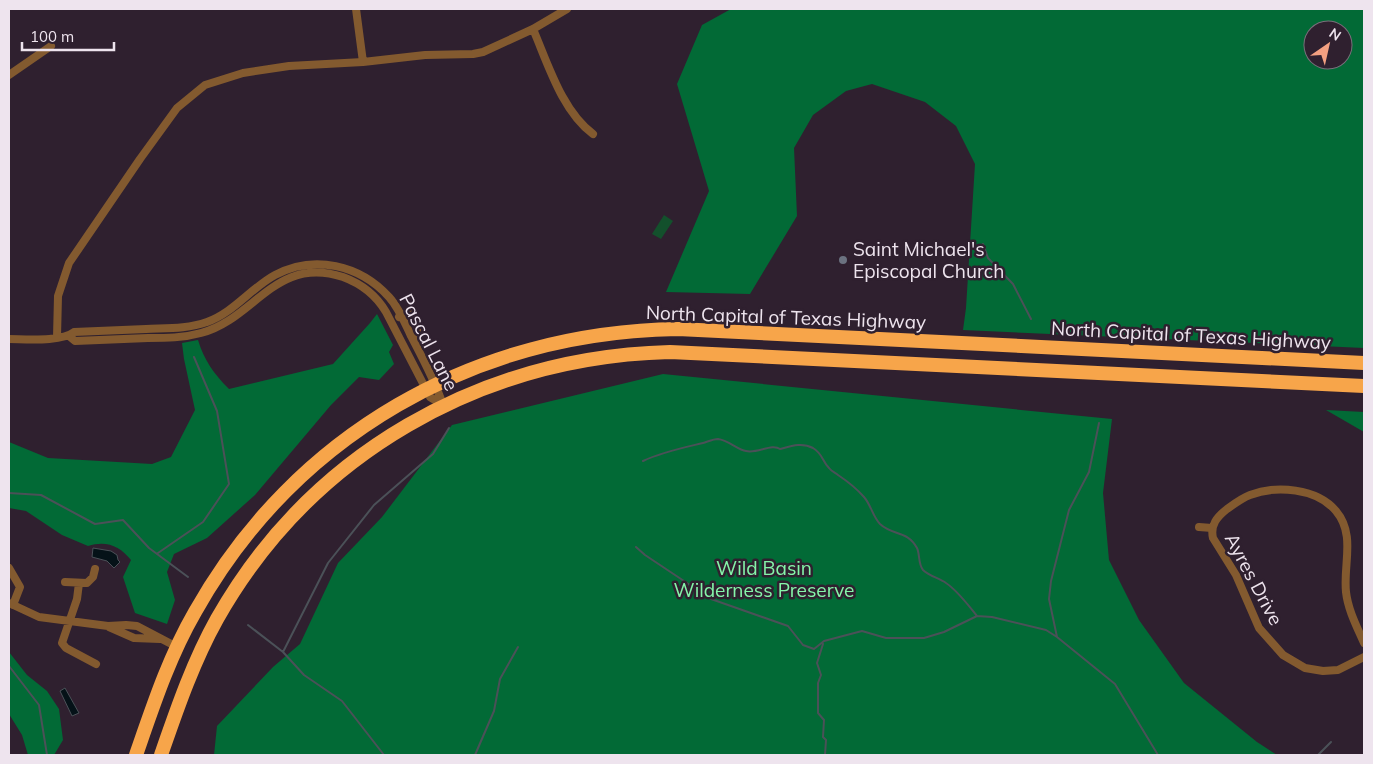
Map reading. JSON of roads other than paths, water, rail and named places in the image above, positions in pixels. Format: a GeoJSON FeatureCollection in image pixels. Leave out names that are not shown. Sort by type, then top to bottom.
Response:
{"type":"FeatureCollection","features":[{"type":"Feature","properties":{"kind":"highway","name":"North Capital of Texas Highway"},"geometry":{"type":"LineString","coordinates":[[136,755],[162,682],[194,612],[225,563],[245,537],[284,494],[312,466],[389,409],[430,387],[483,364],[538,346],[626,331],[659,329],[715,330],[1364,363]]}},
{"type":"Feature","properties":{"kind":"highway"},"geometry":{"type":"LineString","coordinates":[[952,342],[952,365]]}},
{"type":"Feature","properties":{"kind":"highway","name":"North Capital of Texas Highway"},"geometry":{"type":"LineString","coordinates":[[161,755],[184,690],[217,619],[238,586],[263,553],[301,509],[334,478],[397,431],[443,405],[494,384],[529,373],[567,363],[624,354],[670,352],[1364,386]]}},
{"type":"Feature","properties":{"kind":"highway"},"geometry":{"type":"LineString","coordinates":[[177,647],[198,658]]}},
{"type":"Feature","properties":{"kind":"street"},"geometry":{"type":"LineString","coordinates":[[356,9],[363,62]]}},
{"type":"Feature","properties":{"kind":"street"},"geometry":{"type":"LineString","coordinates":[[57,338],[58,296],[69,263],[177,108],[205,86],[243,73],[289,66],[363,62],[425,55],[478,53],[492,49],[533,29],[567,9]]}},
{"type":"Feature","properties":{"kind":"street"},"geometry":{"type":"LineString","coordinates":[[533,29],[570,110],[581,124],[593,134]]}},
{"type":"Feature","properties":{"kind":"street"},"geometry":{"type":"LineString","coordinates":[[9,75],[51,46]]}},
{"type":"Feature","properties":{"kind":"street"},"geometry":{"type":"LineString","coordinates":[[310,264],[311,273]]}},
{"type":"Feature","properties":{"kind":"street","name":"Pascal Lane"},"geometry":{"type":"LineString","coordinates":[[9,339],[57,338],[69,336],[74,332],[177,328],[195,325],[219,316],[276,275],[310,264],[336,265],[352,271],[373,283],[391,299],[419,351],[430,387]]}},
{"type":"Feature","properties":{"kind":"street","name":"Pascal Lane"},"geometry":{"type":"LineString","coordinates":[[69,336],[75,341],[183,337],[217,328],[286,279],[300,274],[330,274],[355,282],[373,294],[382,305],[430,387],[443,405]]}},
{"type":"Feature","properties":{"kind":"street"},"geometry":{"type":"LineString","coordinates":[[250,293],[254,301]]}},
{"type":"Feature","properties":{"kind":"street"},"geometry":{"type":"LineString","coordinates":[[382,305],[391,299]]}},
{"type":"Feature","properties":{"kind":"street"},"geometry":{"type":"LineString","coordinates":[[391,321],[401,315],[410,313],[416,318],[416,341],[419,351]]}},
{"type":"Feature","properties":{"kind":"street"},"geometry":{"type":"LineString","coordinates":[[1212,528],[1217,518],[1232,506],[1246,496],[1261,492],[1282,490],[1298,492],[1310,494],[1327,502],[1339,515],[1346,530],[1348,546],[1347,598],[1364,643]]}},
{"type":"Feature","properties":{"kind":"street","name":"Ayres Drive"},"geometry":{"type":"LineString","coordinates":[[1199,527],[1212,528],[1212,538],[1236,575],[1259,628],[1283,655],[1305,668],[1323,671],[1338,670],[1364,658]]}},
{"type":"Feature","properties":{"kind":"street"},"geometry":{"type":"LineString","coordinates":[[9,568],[20,587],[11,604],[37,617],[108,626],[137,626],[177,647]]}},
{"type":"Feature","properties":{"kind":"street"},"geometry":{"type":"LineString","coordinates":[[65,582],[87,583],[94,575],[95,569]]}},
{"type":"Feature","properties":{"kind":"street"},"geometry":{"type":"LineString","coordinates":[[79,583],[77,599],[62,639],[62,644],[67,649],[96,664]]}},
{"type":"Feature","properties":{"kind":"street"},"geometry":{"type":"LineString","coordinates":[[108,626],[134,638],[162,640]]}},
{"type":"Feature","properties":{"kind":"street"},"geometry":{"type":"LineString","coordinates":[[134,638],[137,626]]}},
{"type":"Feature","properties":{"kind":"waterway"},"geometry":{"type":"LineString","coordinates":[[983,244],[988,258],[1013,284],[1031,319]]}},
{"type":"Feature","properties":{"kind":"waterway"},"geometry":{"type":"LineString","coordinates":[[158,553],[203,522],[229,484],[217,411],[194,357]]}},
{"type":"Feature","properties":{"kind":"waterway"},"geometry":{"type":"LineString","coordinates":[[1099,423],[1089,472],[1069,510],[1051,581],[1049,599],[1057,637],[1115,684],[1158,755]]}},
{"type":"Feature","properties":{"kind":"waterway"},"geometry":{"type":"LineString","coordinates":[[384,755],[342,701],[304,675],[283,652],[328,563],[374,505],[433,454],[449,428]]}},
{"type":"Feature","properties":{"kind":"waterway"},"geometry":{"type":"LineString","coordinates":[[643,461],[716,439],[750,452],[773,447],[780,449],[801,445],[809,446],[819,453],[830,469],[852,485],[864,497],[880,524],[909,538],[913,542],[918,550],[920,565],[923,570],[950,586],[963,598],[977,616]]}},
{"type":"Feature","properties":{"kind":"waterway"},"geometry":{"type":"LineString","coordinates":[[9,493],[41,495],[95,524],[123,520],[149,548],[188,577]]}},
{"type":"Feature","properties":{"kind":"waterway"},"geometry":{"type":"LineString","coordinates":[[636,547],[711,599],[788,626],[803,645],[814,649],[824,641],[862,631],[886,638],[924,638],[944,632],[977,616],[992,617],[1046,630],[1057,637]]}},
{"type":"Feature","properties":{"kind":"waterway"},"geometry":{"type":"LineString","coordinates":[[248,625],[283,652]]}},
{"type":"Feature","properties":{"kind":"waterway"},"geometry":{"type":"LineString","coordinates":[[823,644],[817,663],[821,675],[818,683],[818,713],[824,720],[825,755]]}},
{"type":"Feature","properties":{"kind":"waterway"},"geometry":{"type":"LineString","coordinates":[[475,755],[494,711],[500,679],[518,647]]}},
{"type":"Feature","properties":{"kind":"waterway"},"geometry":{"type":"LineString","coordinates":[[9,666],[39,705],[47,755]]}},
{"type":"Feature","properties":{"kind":"waterway"},"geometry":{"type":"LineString","coordinates":[[1318,755],[1331,742]]}},
{"type":"Feature","properties":{"kind":"place","name":"Saint Michael's Episcopal Church"},"geometry":{"type":"Point","coordinates":[843,260]}},
{"type":"Feature","properties":{"kind":"park label","name":"Wild Basin Wilderness Preserve"},"geometry":{"type":"Point","coordinates":[764,579]}}]}
